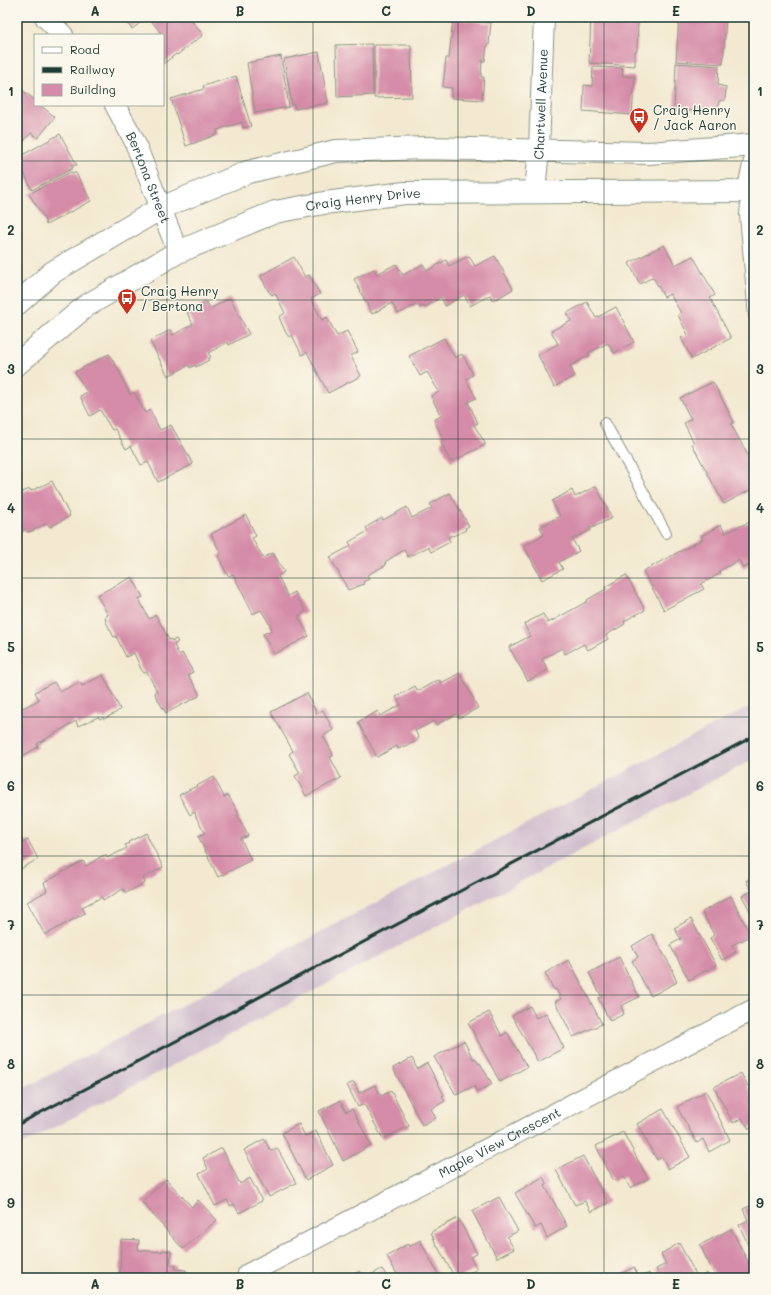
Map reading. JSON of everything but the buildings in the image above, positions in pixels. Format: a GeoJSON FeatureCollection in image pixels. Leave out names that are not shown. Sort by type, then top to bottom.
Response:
{"type":"FeatureCollection","features":[{"type":"Feature","properties":{"kind":"street"},"geometry":{"type":"LineString","coordinates":[[45,17],[62,34]]}},
{"type":"Feature","properties":{"kind":"street","name":"Chartwell Avenue"},"geometry":{"type":"LineString","coordinates":[[535,191],[539,149],[544,17]]}},
{"type":"Feature","properties":{"kind":"street","name":"Bertona Street"},"geometry":{"type":"LineString","coordinates":[[116,106],[134,140],[178,252]]}},
{"type":"Feature","properties":{"kind":"street"},"geometry":{"type":"LineString","coordinates":[[17,304],[53,272],[161,208],[248,172],[336,151],[425,148],[539,149],[649,153],[754,146]]}},
{"type":"Feature","properties":{"kind":"street"},"geometry":{"type":"LineString","coordinates":[[750,192],[754,161]]}},
{"type":"Feature","properties":{"kind":"street","name":"Craig Henry Drive"},"geometry":{"type":"LineString","coordinates":[[17,364],[86,306],[178,252],[275,212],[324,203],[404,193],[535,191],[750,192]]}},
{"type":"Feature","properties":{"kind":"street","name":"Maple View Crescent"},"geometry":{"type":"LineString","coordinates":[[247,1278],[248,1274],[754,1009]]}},
{"type":"Feature","properties":{"kind":"lane"},"geometry":{"type":"LineString","coordinates":[[750,192],[745,215],[754,316]]}},
{"type":"Feature","properties":{"kind":"lane"},"geometry":{"type":"LineString","coordinates":[[605,423],[666,533]]}},
{"type":"Feature","properties":{"kind":"shaded area"},"geometry":{"type":"Polygon","coordinates":[[[754,704],[754,759],[17,1147],[17,1092],[754,704]]]}},
{"type":"Feature","properties":{"kind":"railway"},"geometry":{"type":"LineString","coordinates":[[17,1125],[754,736]]}},
{"type":"Feature","properties":{"kind":"place","name":"Craig Henry / Jack Aaron"},"geometry":{"type":"Point","coordinates":[639,134]}},
{"type":"Feature","properties":{"kind":"place","name":"Craig Henry / Bertona"},"geometry":{"type":"Point","coordinates":[127,315]}}]}
